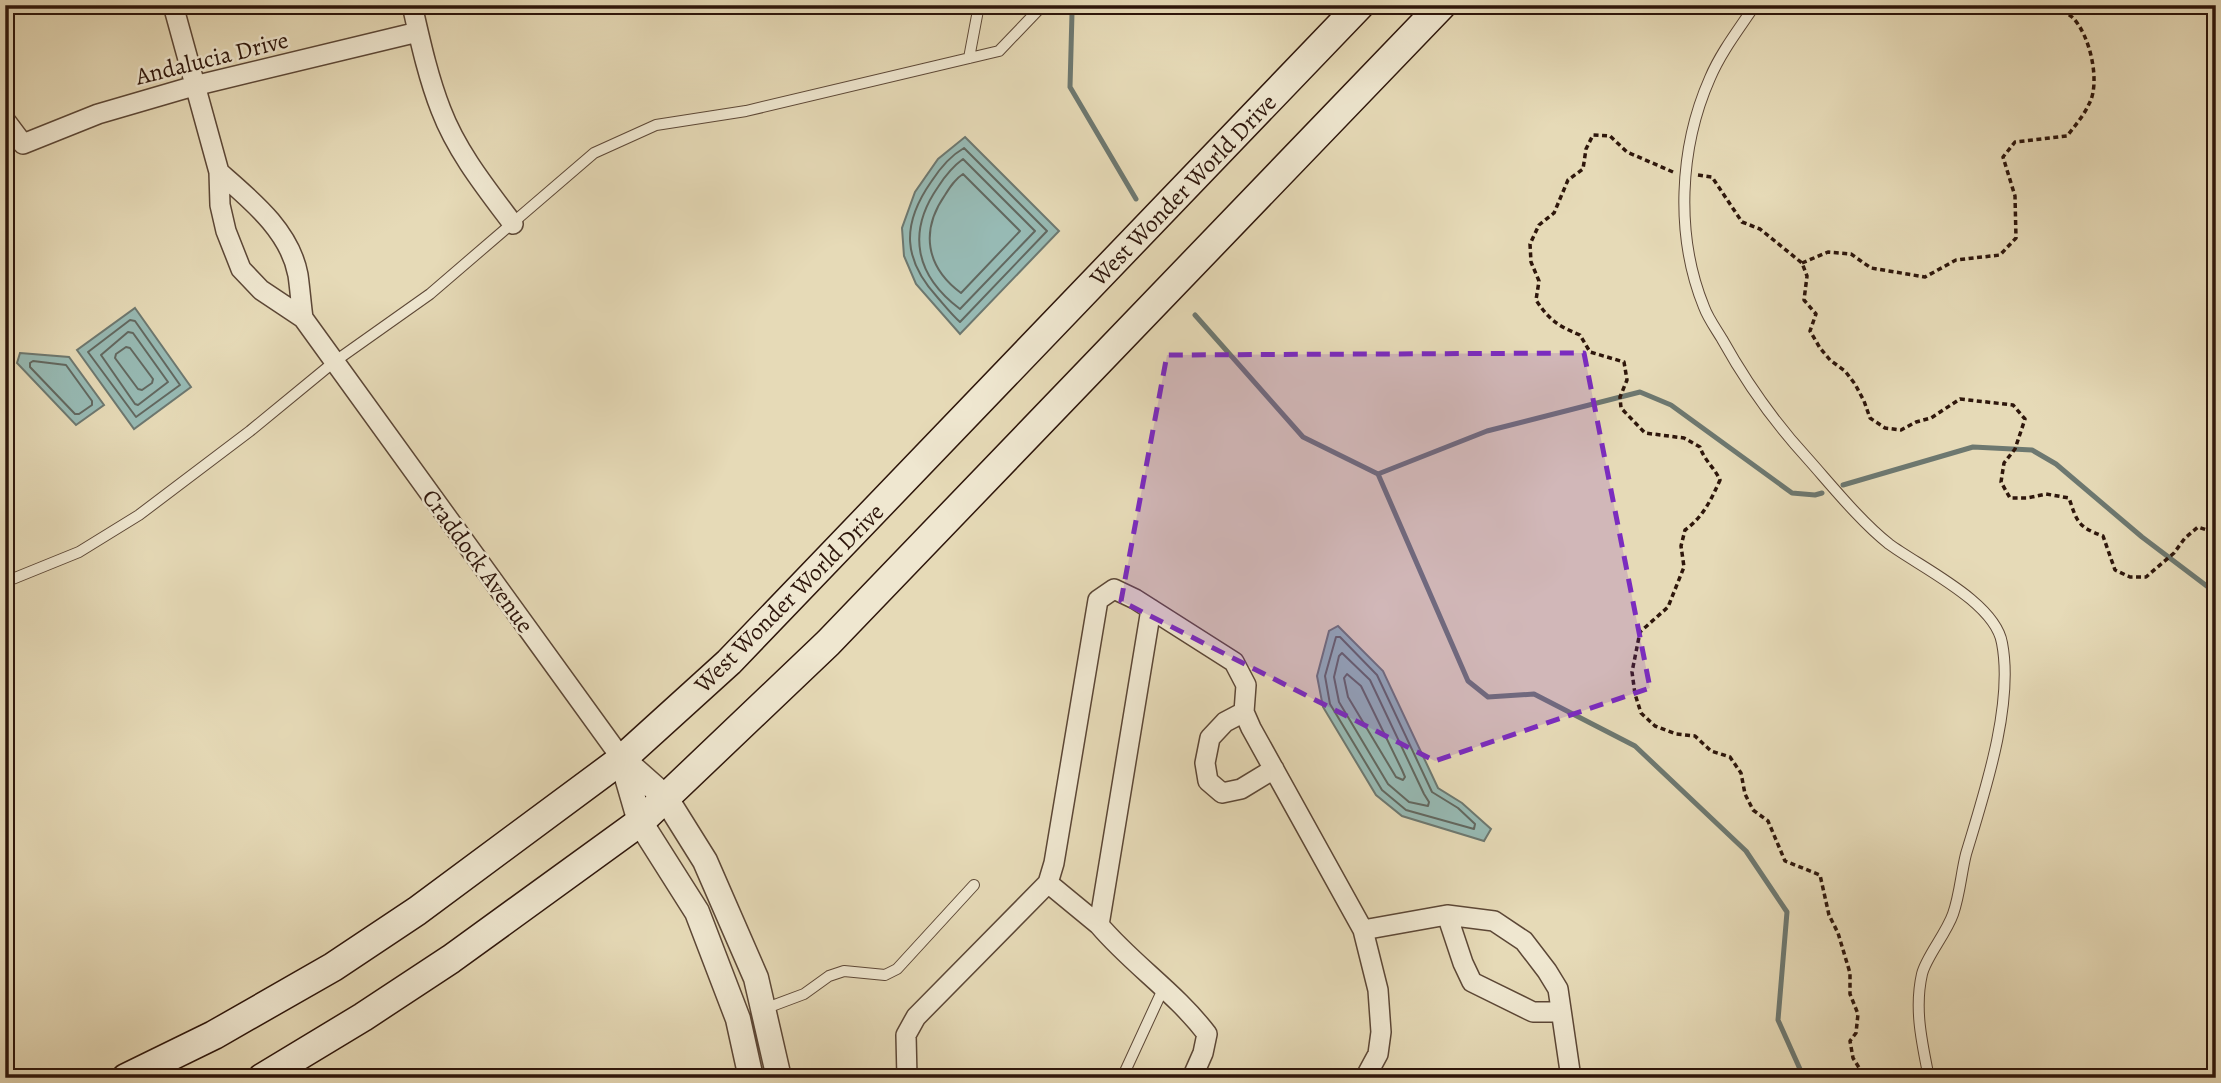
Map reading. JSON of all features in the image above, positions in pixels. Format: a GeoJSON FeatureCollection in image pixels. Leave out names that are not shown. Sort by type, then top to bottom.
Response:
{"type":"FeatureCollection","features":[{"type":"Feature","properties":{"kind":"main road","name":"West Wonder World Drive"},"geometry":{"type":"LineString","coordinates":[[126,1078],[215,1034],[332,967],[417,911],[622,759],[729,662],[1360,5]]}},
{"type":"Feature","properties":{"kind":"main road"},"geometry":{"type":"LineString","coordinates":[[262,1078],[363,1017],[451,959],[640,822],[828,643],[1442,5]]}},
{"type":"Feature","properties":{"kind":"street"},"geometry":{"type":"LineString","coordinates":[[173,5],[219,172],[220,205],[226,231],[241,269],[261,290],[303,318]]}},
{"type":"Feature","properties":{"kind":"street"},"geometry":{"type":"LineString","coordinates":[[411,5],[440,109],[454,139],[475,173],[513,224]]}},
{"type":"Feature","properties":{"kind":"street","name":"Andalucia Drive"},"geometry":{"type":"LineString","coordinates":[[5,120],[23,144],[98,114],[194,86],[418,32]]}},
{"type":"Feature","properties":{"kind":"street"},"geometry":{"type":"LineString","coordinates":[[219,172],[268,218],[286,244],[298,272],[303,318]]}},
{"type":"Feature","properties":{"kind":"street","name":"Craddock Avenue"},"geometry":{"type":"LineString","coordinates":[[303,318],[622,759],[665,797],[705,861],[756,978],[779,1078]]}},
{"type":"Feature","properties":{"kind":"street"},"geometry":{"type":"LineString","coordinates":[[907,1078],[906,1035],[916,1017],[1048,883],[1054,863],[1098,600],[1114,589],[1151,609],[1234,662],[1247,685],[1244,712],[1363,930],[1378,990],[1381,1032],[1378,1054],[1365,1078]]}},
{"type":"Feature","properties":{"kind":"street"},"geometry":{"type":"LineString","coordinates":[[1099,925],[1151,609]]}},
{"type":"Feature","properties":{"kind":"street"},"geometry":{"type":"LineString","coordinates":[[1244,712],[1225,722],[1210,738],[1205,763],[1209,781],[1222,793],[1241,789],[1274,769]]}},
{"type":"Feature","properties":{"kind":"street","name":"Craddock Avenue"},"geometry":{"type":"LineString","coordinates":[[622,759],[640,822],[697,912],[738,1019],[751,1078]]}},
{"type":"Feature","properties":{"kind":"street"},"geometry":{"type":"LineString","coordinates":[[1048,883],[1099,925],[1113,942],[1195,1019],[1206,1034],[1203,1053],[1192,1078]]}},
{"type":"Feature","properties":{"kind":"street"},"geometry":{"type":"LineString","coordinates":[[1363,930],[1447,915],[1494,921],[1524,942],[1558,989],[1572,1078]]}},
{"type":"Feature","properties":{"kind":"street"},"geometry":{"type":"LineString","coordinates":[[1447,915],[1472,982],[1533,1013],[1560,1012]]}},
{"type":"Feature","properties":{"kind":"lane"},"geometry":{"type":"LineString","coordinates":[[969,58],[979,5]]}},
{"type":"Feature","properties":{"kind":"lane"},"geometry":{"type":"LineString","coordinates":[[5,582],[79,552],[139,515],[250,431],[334,362],[430,294],[594,153],[656,125],[746,111],[999,51],[1044,5]]}},
{"type":"Feature","properties":{"kind":"lane"},"geometry":{"type":"LineString","coordinates":[[1755,5],[1710,76],[1695,116],[1685,174],[1686,223],[1691,268],[1704,309],[1773,420],[1886,541],[1964,595],[1991,619],[2002,639],[2005,698],[1976,824],[1965,858],[1959,898],[1947,930],[1923,972],[1918,1014],[1929,1078]]}},
{"type":"Feature","properties":{"kind":"lane"},"geometry":{"type":"LineString","coordinates":[[763,1009],[804,994],[829,976],[844,971],[885,975],[897,969],[974,886]]}},
{"type":"Feature","properties":{"kind":"lane"},"geometry":{"type":"LineString","coordinates":[[1122,1078],[1163,989]]}},
{"type":"Feature","properties":{"kind":"path"},"geometry":{"type":"LineString","coordinates":[[1802,263],[1828,252],[1851,254],[1871,268],[1925,277],[1956,260],[2000,255],[2008,247],[2016,238],[2015,196],[2004,157],[2015,142],[2067,136],[2090,104],[2095,86],[2084,32],[2073,18],[2062,10],[2043,5]]}},
{"type":"Feature","properties":{"kind":"path"},"geometry":{"type":"LineString","coordinates":[[1863,1078],[1853,1058],[1850,1041],[1856,1033],[1858,1014],[1850,994],[1850,973],[1838,933],[1829,915],[1820,876],[1785,861],[1768,821],[1753,810],[1745,794],[1741,773],[1730,757],[1711,751],[1695,736],[1676,734],[1655,726],[1641,713],[1634,694],[1632,672],[1640,632],[1668,607],[1684,567],[1681,546],[1685,530],[1696,521],[1720,480],[1714,467],[1703,457],[1700,447],[1684,438],[1645,433],[1622,408],[1620,397],[1627,380],[1625,362],[1590,352],[1580,335],[1547,317],[1536,300],[1539,281],[1531,262],[1530,244],[1539,225],[1554,213],[1568,180],[1583,169],[1586,149],[1592,135],[1610,136],[1627,152],[1673,173],[1712,177],[1742,222],[1760,229],[1802,263],[1807,276],[1804,300],[1816,314],[1810,331],[1830,360],[1845,371],[1854,384],[1870,418],[1885,428],[1901,430],[1931,418],[1960,399],[2013,405],[2025,419],[2015,449],[2004,463],[2001,482],[2010,498],[2046,494],[2068,498],[2074,514],[2085,530],[2103,536],[2115,570],[2130,577],[2146,577],[2199,527],[2216,533]]}},
{"type":"Feature","properties":{"kind":"highlighted area"},"geometry":{"type":"Polygon","coordinates":[[[1584,353],[1650,688],[1435,761],[1121,601],[1167,355],[1584,353]]]}},
{"type":"Feature","properties":{"kind":"water"},"geometry":{"type":"Polygon","coordinates":[[[965,137],[1059,231],[960,334],[916,284],[904,256],[902,228],[915,192],[938,159],[965,137]]]}},
{"type":"Feature","properties":{"kind":"water"},"geometry":{"type":"Polygon","coordinates":[[[135,308],[191,387],[134,429],[77,350],[135,308]]]}},
{"type":"Feature","properties":{"kind":"water"},"geometry":{"type":"Polygon","coordinates":[[[20,353],[69,357],[104,405],[76,425],[17,363],[20,353]]]}},
{"type":"Feature","properties":{"kind":"water"},"geometry":{"type":"Polygon","coordinates":[[[1338,626],[1383,671],[1438,788],[1462,803],[1491,829],[1484,841],[1402,816],[1376,795],[1323,707],[1317,676],[1329,631],[1338,626]]]}},
{"type":"Feature","properties":{"kind":"waterway"},"geometry":{"type":"LineString","coordinates":[[1069,5],[1072,13],[1070,87],[1136,199]]}},
{"type":"Feature","properties":{"kind":"waterway"},"geometry":{"type":"LineString","coordinates":[[1195,315],[1303,437],[1378,474],[1468,681],[1488,697],[1534,694],[1635,746],[1746,851],[1787,912],[1778,1020],[1804,1078]]}},
{"type":"Feature","properties":{"kind":"waterway"},"geometry":{"type":"LineString","coordinates":[[1378,474],[1487,431],[1640,392],[1671,405],[1792,493],[1822,493]]}},
{"type":"Feature","properties":{"kind":"waterway"},"geometry":{"type":"LineString","coordinates":[[1843,485],[1973,447],[2032,450],[2056,464],[2142,537],[2216,593]]}}]}
